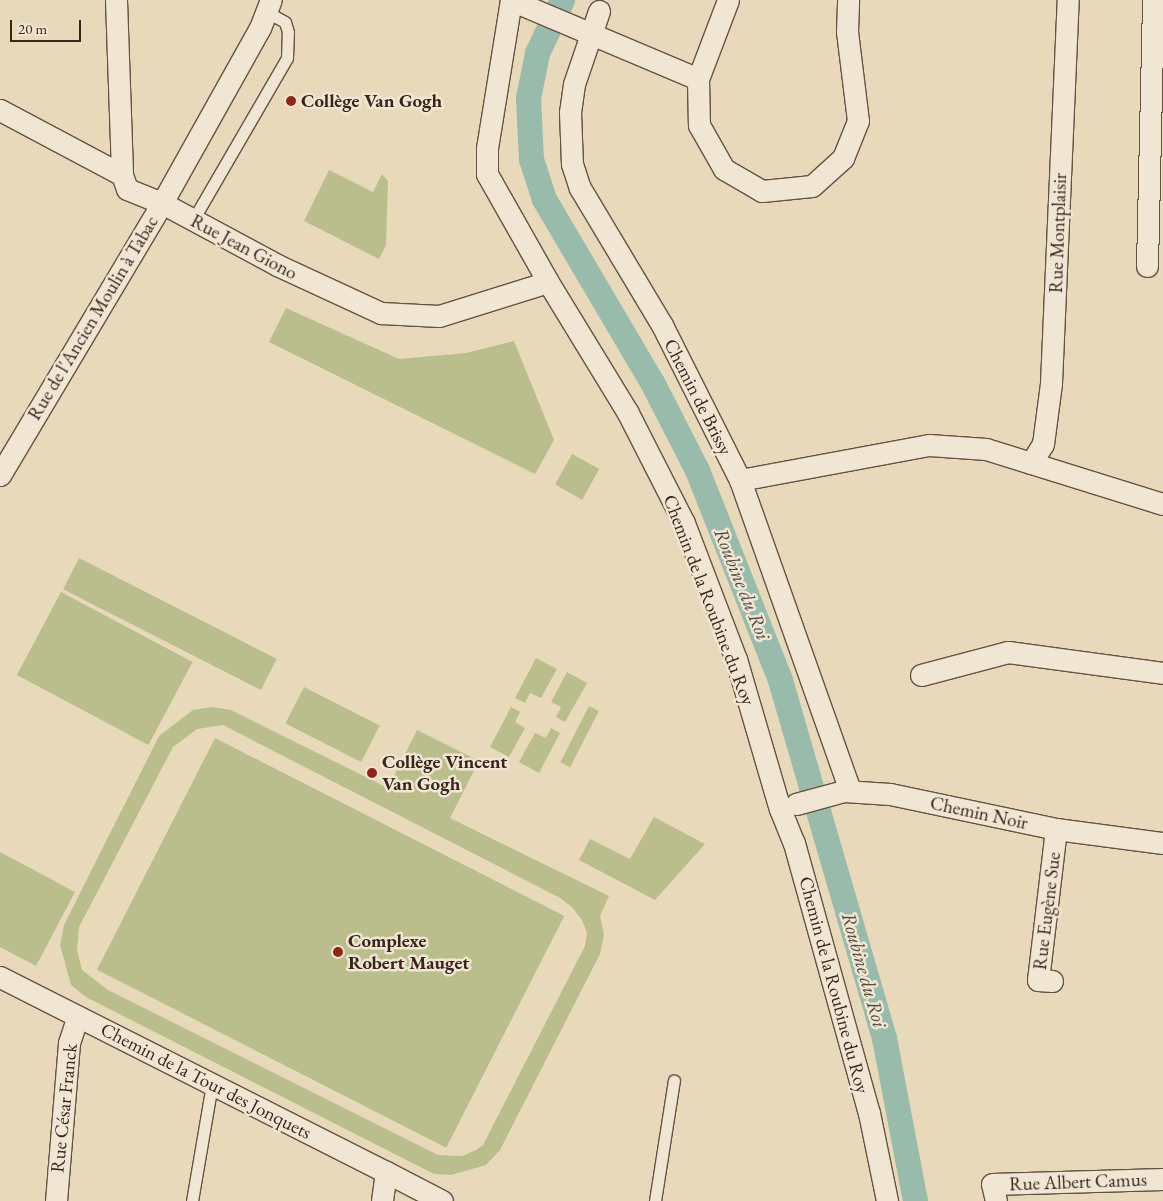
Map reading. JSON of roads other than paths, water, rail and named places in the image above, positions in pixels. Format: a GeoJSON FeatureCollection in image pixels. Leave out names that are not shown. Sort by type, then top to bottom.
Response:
{"type":"FeatureCollection","features":[{"type":"Feature","properties":{"kind":"street"},"geometry":{"type":"LineString","coordinates":[[116,0],[122,175]]}},
{"type":"Feature","properties":{"kind":"street"},"geometry":{"type":"LineString","coordinates":[[728,0],[698,79],[699,125],[724,168],[762,191],[812,186],[843,158],[858,121],[847,32],[848,0]]}},
{"type":"Feature","properties":{"kind":"street","name":"Rue Montplaisir"},"geometry":{"type":"LineString","coordinates":[[1031,463],[1043,444],[1051,383],[1068,0]]}},
{"type":"Feature","properties":{"kind":"street"},"geometry":{"type":"LineString","coordinates":[[1147,266],[1153,0]]}},
{"type":"Feature","properties":{"kind":"street"},"geometry":{"type":"LineString","coordinates":[[520,4],[698,79]]}},
{"type":"Feature","properties":{"kind":"street","name":"Chemin de la Roubine du Roy"},"geometry":{"type":"LineString","coordinates":[[520,4],[486,148],[487,174],[548,282],[628,413],[684,524],[736,659],[829,958],[869,1113],[887,1201]]}},
{"type":"Feature","properties":{"kind":"street"},"geometry":{"type":"LineString","coordinates":[[162,203],[269,6]]}},
{"type":"Feature","properties":{"kind":"street","name":"Chemin de Brissy"},"geometry":{"type":"LineString","coordinates":[[599,11],[586,33],[574,84],[570,112],[572,164],[580,188],[662,325],[740,480],[847,791]]}},
{"type":"Feature","properties":{"kind":"street"},"geometry":{"type":"LineString","coordinates":[[0,110],[122,175]]}},
{"type":"Feature","properties":{"kind":"street","name":"Rue de l'Ancien Moulin à Tabac"},"geometry":{"type":"LineString","coordinates":[[0,475],[162,203],[127,189],[122,175]]}},
{"type":"Feature","properties":{"kind":"street","name":"Rue Jean Giono"},"geometry":{"type":"LineString","coordinates":[[162,203],[277,265],[381,313],[439,316],[548,282]]}},
{"type":"Feature","properties":{"kind":"street"},"geometry":{"type":"LineString","coordinates":[[740,480],[929,445],[986,449],[1163,504]]}},
{"type":"Feature","properties":{"kind":"street"},"geometry":{"type":"LineString","coordinates":[[921,675],[1008,652],[1161,667]]}},
{"type":"Feature","properties":{"kind":"street","name":"Chemin Noir"},"geometry":{"type":"LineString","coordinates":[[796,804],[847,791],[890,794],[1056,830],[1163,842]]}},
{"type":"Feature","properties":{"kind":"street","name":"Rue Eugène Sue"},"geometry":{"type":"LineString","coordinates":[[1052,981],[1038,980],[1056,830]]}},
{"type":"Feature","properties":{"kind":"street","name":"Chemin de la Tour des Jonquets"},"geometry":{"type":"LineString","coordinates":[[0,977],[442,1201]]}},
{"type":"Feature","properties":{"kind":"street","name":"Rue César Franck"},"geometry":{"type":"LineString","coordinates":[[56,1201],[68,1043],[78,1016]]}},
{"type":"Feature","properties":{"kind":"street"},"geometry":{"type":"LineString","coordinates":[[382,1201],[386,1172]]}},
{"type":"Feature","properties":{"kind":"street","name":"Rue Albert Camus"},"geometry":{"type":"LineString","coordinates":[[994,1193],[1163,1180]]}},
{"type":"Feature","properties":{"kind":"lane"},"geometry":{"type":"LineString","coordinates":[[193,220],[287,58],[288,32],[285,22],[269,6]]}},
{"type":"Feature","properties":{"kind":"lane"},"geometry":{"type":"LineString","coordinates":[[655,1201],[674,1080]]}},
{"type":"Feature","properties":{"kind":"lane"},"geometry":{"type":"LineString","coordinates":[[192,1201],[212,1084]]}},
{"type":"Feature","properties":{"kind":"waterway","name":"Roubine du Roi"},"geometry":{"type":"LineString","coordinates":[[562,0],[537,53],[528,98],[531,159],[544,199],[653,384],[697,470],[780,680],[884,1038],[915,1201]]}},
{"type":"Feature","properties":{"kind":"place","name":"Collège Van Gogh"},"geometry":{"type":"Point","coordinates":[291,101]}},
{"type":"Feature","properties":{"kind":"place","name":"Collège Vincent Van Gogh"},"geometry":{"type":"Point","coordinates":[372,773]}},
{"type":"Feature","properties":{"kind":"place","name":"Complexe Robert Mauget"},"geometry":{"type":"Point","coordinates":[338,952]}}]}
